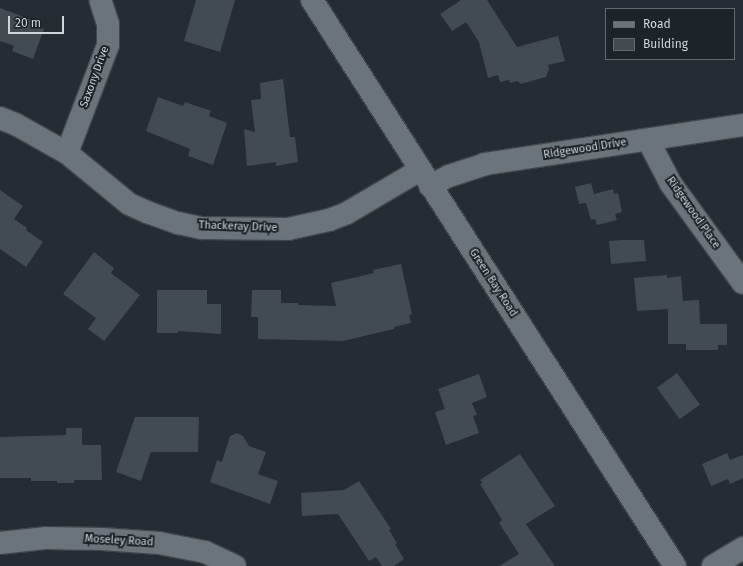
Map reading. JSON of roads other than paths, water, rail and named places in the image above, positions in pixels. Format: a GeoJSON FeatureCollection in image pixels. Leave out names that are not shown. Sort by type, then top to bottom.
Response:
{"type":"FeatureCollection","features":[{"type":"Feature","properties":{"kind":"street","name":"Saxony Drive"},"geometry":{"type":"LineString","coordinates":[[67,153],[108,45],[108,24],[100,0]]}},
{"type":"Feature","properties":{"kind":"street","name":"Green Bay Road"},"geometry":{"type":"LineString","coordinates":[[312,0],[675,566]]}},
{"type":"Feature","properties":{"kind":"street","name":"Thackeray Drive"},"geometry":{"type":"LineString","coordinates":[[0,118],[17,125],[67,153],[129,204],[178,223],[202,228],[288,229],[329,220],[425,178]]}},
{"type":"Feature","properties":{"kind":"street","name":"Ridgewood Drive"},"geometry":{"type":"LineString","coordinates":[[425,178],[449,176],[485,164],[743,125]]}},
{"type":"Feature","properties":{"kind":"street","name":"Ridgewood Place"},"geometry":{"type":"LineString","coordinates":[[648,140],[672,184],[743,283]]}},
{"type":"Feature","properties":{"kind":"street","name":"Moseley Road"},"geometry":{"type":"LineString","coordinates":[[0,543],[45,538],[102,539],[159,543],[205,552],[234,566]]}},
{"type":"Feature","properties":{"kind":"street"},"geometry":{"type":"LineString","coordinates":[[712,566],[743,548]]}}]}
